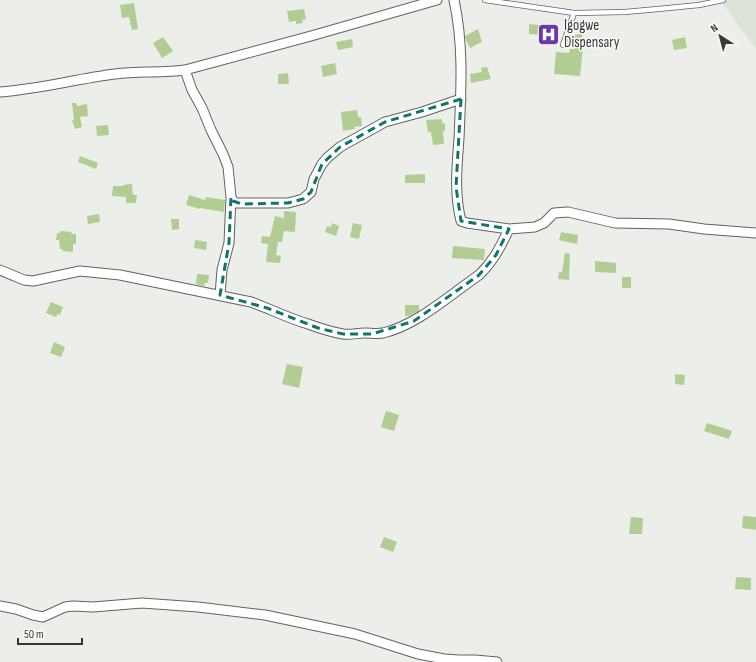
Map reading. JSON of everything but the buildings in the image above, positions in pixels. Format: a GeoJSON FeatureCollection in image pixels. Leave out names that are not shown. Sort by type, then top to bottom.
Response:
{"type":"FeatureCollection","features":[{"type":"Feature","properties":{"kind":"street"},"geometry":{"type":"LineString","coordinates":[[0,92],[28,90],[115,74],[185,70],[437,0]]}},
{"type":"Feature","properties":{"kind":"street"},"geometry":{"type":"LineString","coordinates":[[454,0],[460,47],[461,100],[456,186],[457,203],[461,221],[509,229],[540,226],[554,213],[568,212],[614,223],[669,224],[704,229],[756,233]]}},
{"type":"Feature","properties":{"kind":"street"},"geometry":{"type":"LineString","coordinates":[[185,70],[192,90],[224,154],[228,167],[231,197],[229,243],[222,270],[220,296]]}},
{"type":"Feature","properties":{"kind":"street"},"geometry":{"type":"LineString","coordinates":[[231,197],[232,201],[242,204],[288,203],[303,199],[311,192],[314,179],[322,164],[340,146],[385,122],[461,100]]}},
{"type":"Feature","properties":{"kind":"street"},"geometry":{"type":"LineString","coordinates":[[0,270],[24,280],[33,281],[80,271],[120,275],[256,304],[306,324],[343,334],[382,333],[414,321],[479,275],[488,267],[496,255],[509,229]]}},
{"type":"Feature","properties":{"kind":"street"},"geometry":{"type":"LineString","coordinates":[[0,606],[43,617],[64,607],[73,606],[92,607],[142,604],[198,607],[265,615],[348,632],[375,639],[418,654],[444,659],[497,662]]}},
{"type":"Feature","properties":{"kind":"lane"},"geometry":{"type":"LineString","coordinates":[[485,0],[574,13],[652,10],[699,5],[723,0]]}},
{"type":"Feature","properties":{"kind":"lane"},"geometry":{"type":"LineString","coordinates":[[563,45],[574,13]]}},
{"type":"Feature","properties":{"kind":"highlighted area"},"geometry":{"type":"Polygon","coordinates":[[[461,99],[456,187],[461,221],[509,229],[496,255],[479,275],[414,321],[372,334],[343,334],[318,328],[267,308],[220,295],[229,243],[231,197],[233,201],[242,204],[288,203],[303,199],[311,192],[322,164],[340,147],[385,122],[461,99]]]}},
{"type":"Feature","properties":{"kind":"shaded area"},"geometry":{"type":"Polygon","coordinates":[[[720,0],[756,0],[756,49],[720,0]]]}},
{"type":"Feature","properties":{"kind":"place","name":"Igogwe Dispensary"},"geometry":{"type":"Point","coordinates":[548,34]}}]}
